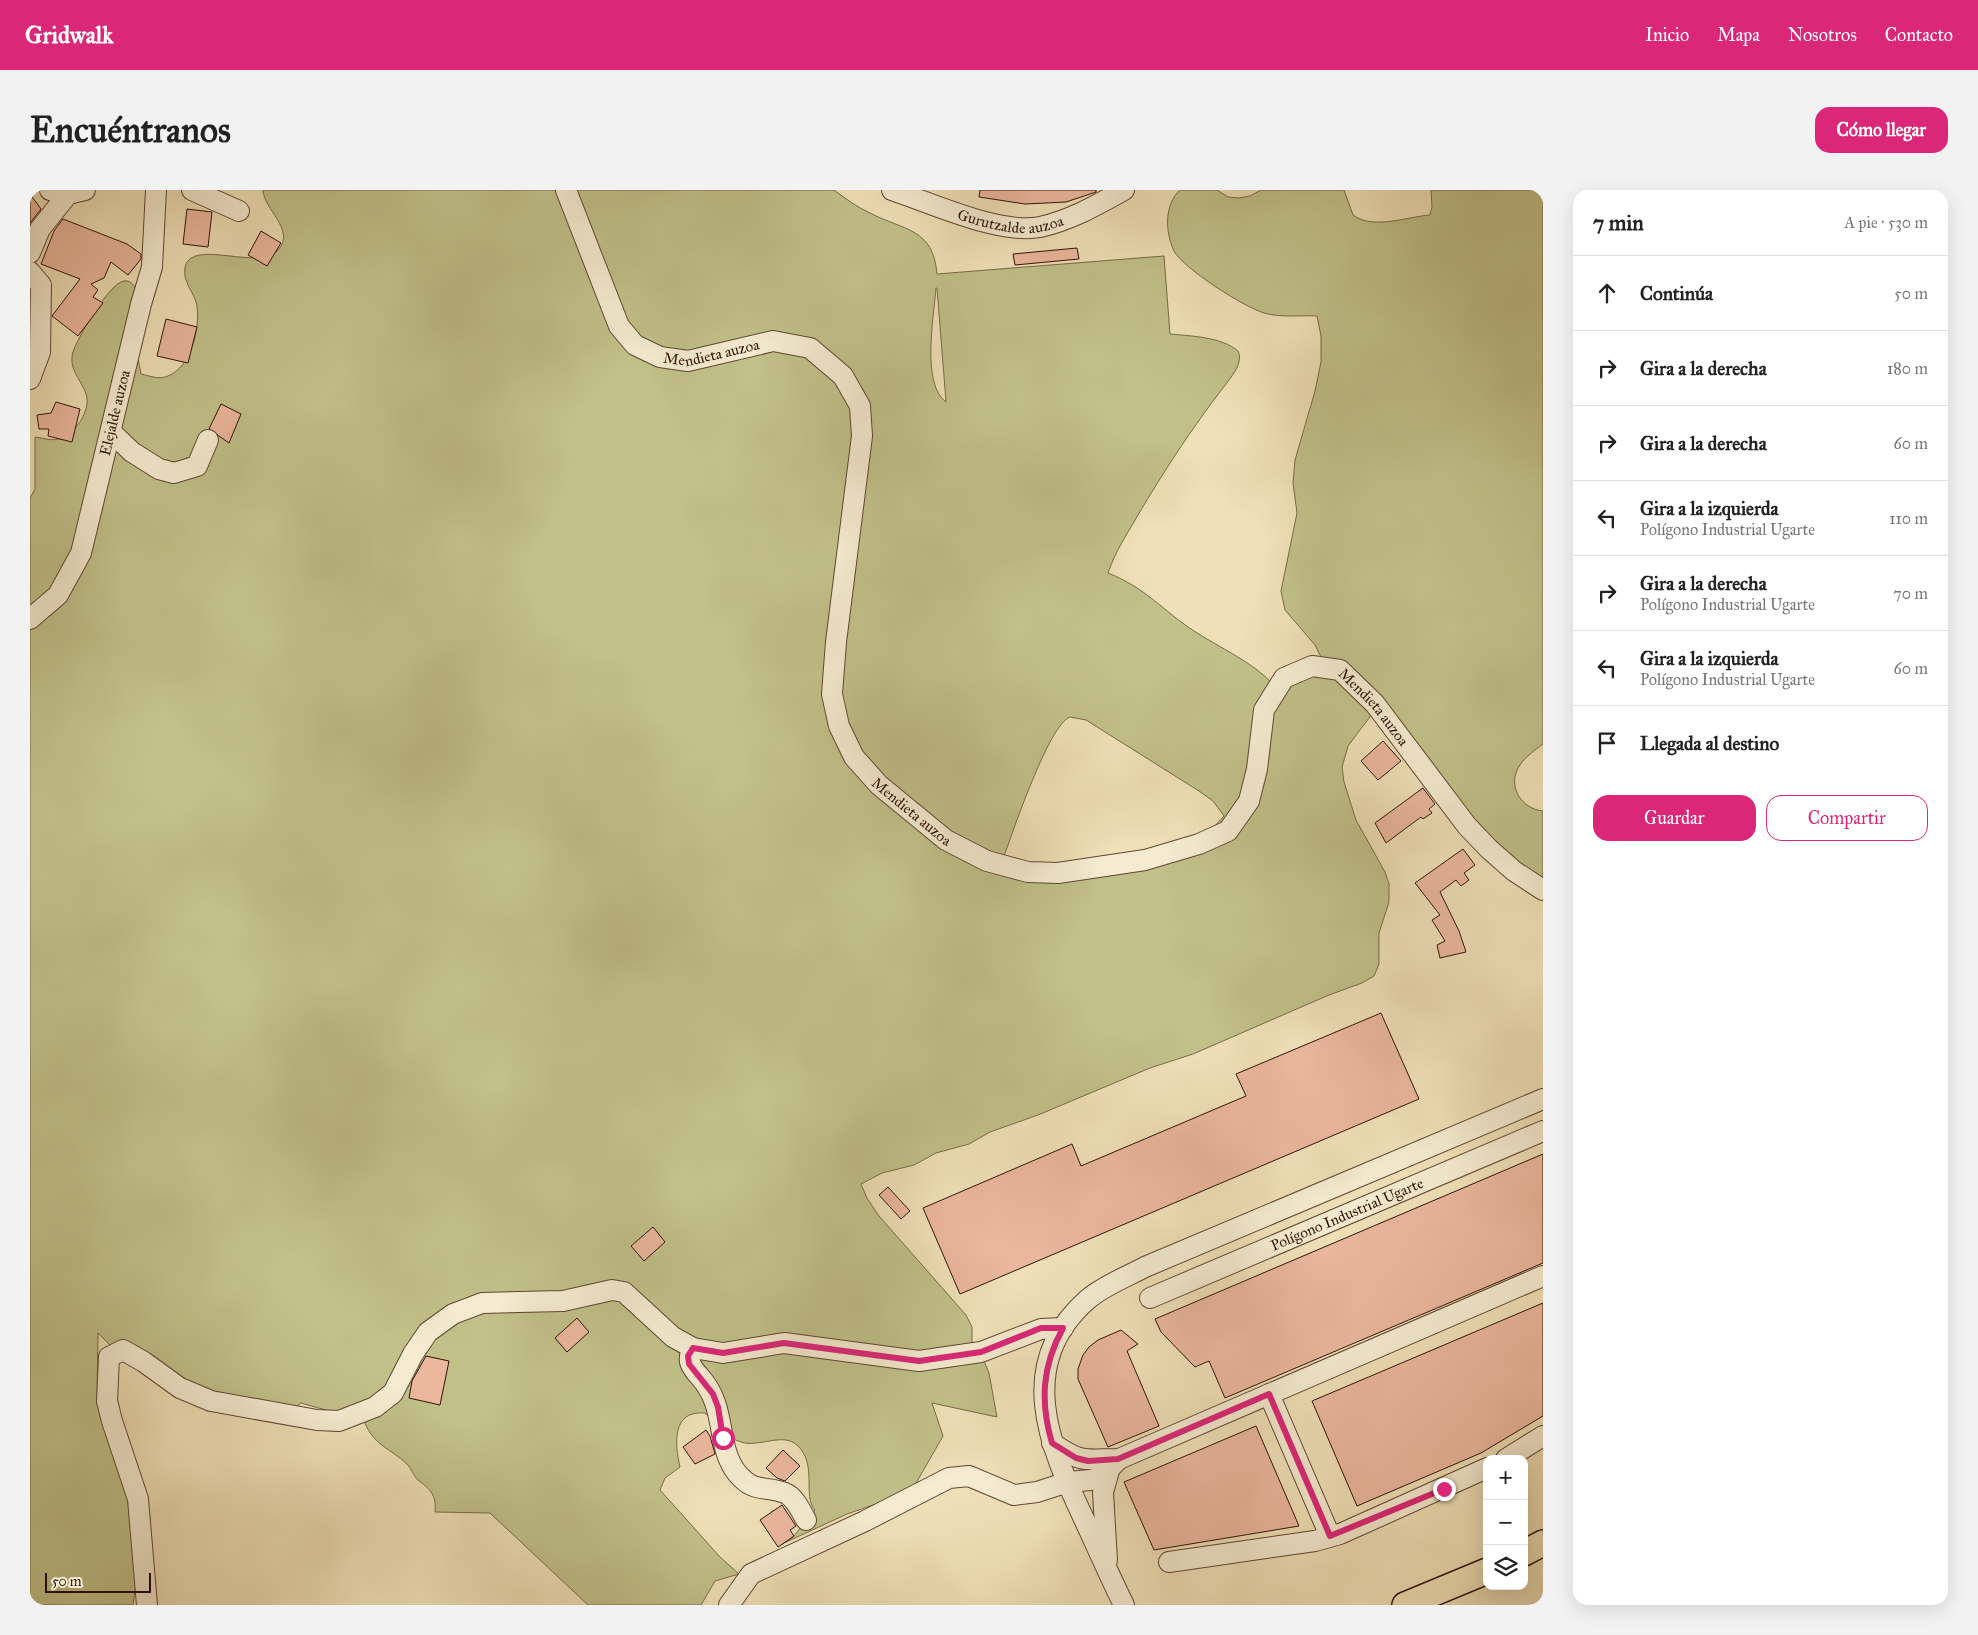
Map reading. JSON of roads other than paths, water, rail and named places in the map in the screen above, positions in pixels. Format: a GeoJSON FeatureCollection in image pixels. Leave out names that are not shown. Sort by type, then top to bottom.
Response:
{"type":"FeatureCollection","features":[{"type":"Feature","properties":{"kind":"main road"},"geometry":{"type":"LineString","coordinates":[[1528,1551],[1543,1543]]}},
{"type":"Feature","properties":{"kind":"main road"},"geometry":{"type":"LineString","coordinates":[[1405,1605],[1483,1573]]}},
{"type":"Feature","properties":{"kind":"street","name":"Elejalde auzoa"},"geometry":{"type":"LineString","coordinates":[[30,619],[58,594],[81,553],[141,304],[152,267],[156,190]]}},
{"type":"Feature","properties":{"kind":"street"},"geometry":{"type":"LineString","coordinates":[[192,190],[239,211]]}},
{"type":"Feature","properties":{"kind":"street","name":"Mendieta auzoa"},"geometry":{"type":"LineString","coordinates":[[566,190],[618,326],[635,345],[660,357],[688,361],[773,341],[810,348],[843,376],[860,406],[862,436],[836,642],[832,694],[839,726],[854,757],[879,785],[946,840],[987,861],[1028,872],[1058,873],[1145,860],[1200,844],[1228,831],[1249,801],[1256,769],[1264,710],[1284,678],[1312,666],[1340,670],[1375,704],[1467,826],[1514,871],[1543,890]]}},
{"type":"Feature","properties":{"kind":"street","name":"Gurutzalde auzoa"},"geometry":{"type":"LineString","coordinates":[[892,190],[979,220],[1010,227],[1038,227],[1073,217],[1124,190]]}},
{"type":"Feature","properties":{"kind":"street"},"geometry":{"type":"LineString","coordinates":[[30,253],[40,229],[67,191]]}},
{"type":"Feature","properties":{"kind":"street"},"geometry":{"type":"LineString","coordinates":[[30,272],[41,285],[40,352],[32,370]]}},
{"type":"Feature","properties":{"kind":"street"},"geometry":{"type":"LineString","coordinates":[[111,432],[150,465],[174,473],[197,466],[208,440]]}},
{"type":"Feature","properties":{"kind":"street"},"geometry":{"type":"LineString","coordinates":[[1124,1605],[1068,1482],[1047,1426],[1044,1383],[1047,1364],[1063,1328],[1089,1299],[1105,1288],[1145,1267],[1543,1099]]}},
{"type":"Feature","properties":{"kind":"street","name":"Polígono Industrial Ugarte"},"geometry":{"type":"LineString","coordinates":[[1150,1298],[1543,1131]]}},
{"type":"Feature","properties":{"kind":"street"},"geometry":{"type":"LineString","coordinates":[[729,1605],[751,1574],[865,1521],[949,1478],[970,1476],[1014,1495],[1037,1492],[1068,1482],[1091,1480],[1114,1465],[1269,1394],[1543,1276]]}},
{"type":"Feature","properties":{"kind":"street"},"geometry":{"type":"LineString","coordinates":[[147,1605],[138,1499],[107,1401],[109,1357],[123,1350],[144,1362],[180,1388],[211,1401],[317,1420],[339,1421],[376,1407],[393,1393],[413,1354],[428,1332],[453,1314],[482,1303],[563,1301],[612,1290],[624,1292],[673,1337],[693,1348],[723,1353],[784,1343],[919,1361],[981,1352],[1041,1328],[1063,1328]]}},
{"type":"Feature","properties":{"kind":"street"},"geometry":{"type":"LineString","coordinates":[[693,1348],[688,1356],[689,1364],[713,1394],[718,1407],[726,1449],[737,1473],[753,1487],[785,1493],[791,1497],[806,1520]]}},
{"type":"Feature","properties":{"kind":"street"},"geometry":{"type":"LineString","coordinates":[[1269,1394],[1330,1536]]}},
{"type":"Feature","properties":{"kind":"street"},"geometry":{"type":"LineString","coordinates":[[1512,1455],[1543,1436]]}},
{"type":"Feature","properties":{"kind":"street"},"geometry":{"type":"LineString","coordinates":[[1052,1443],[1076,1458],[1114,1465]]}},
{"type":"Feature","properties":{"kind":"street"},"geometry":{"type":"LineString","coordinates":[[1068,1482],[1088,1461]]}},
{"type":"Feature","properties":{"kind":"street"},"geometry":{"type":"LineString","coordinates":[[1108,1570],[1103,1492],[1114,1465]]}},
{"type":"Feature","properties":{"kind":"street"},"geometry":{"type":"LineString","coordinates":[[1169,1562],[1315,1541],[1444,1489],[1483,1470]]}}]}
